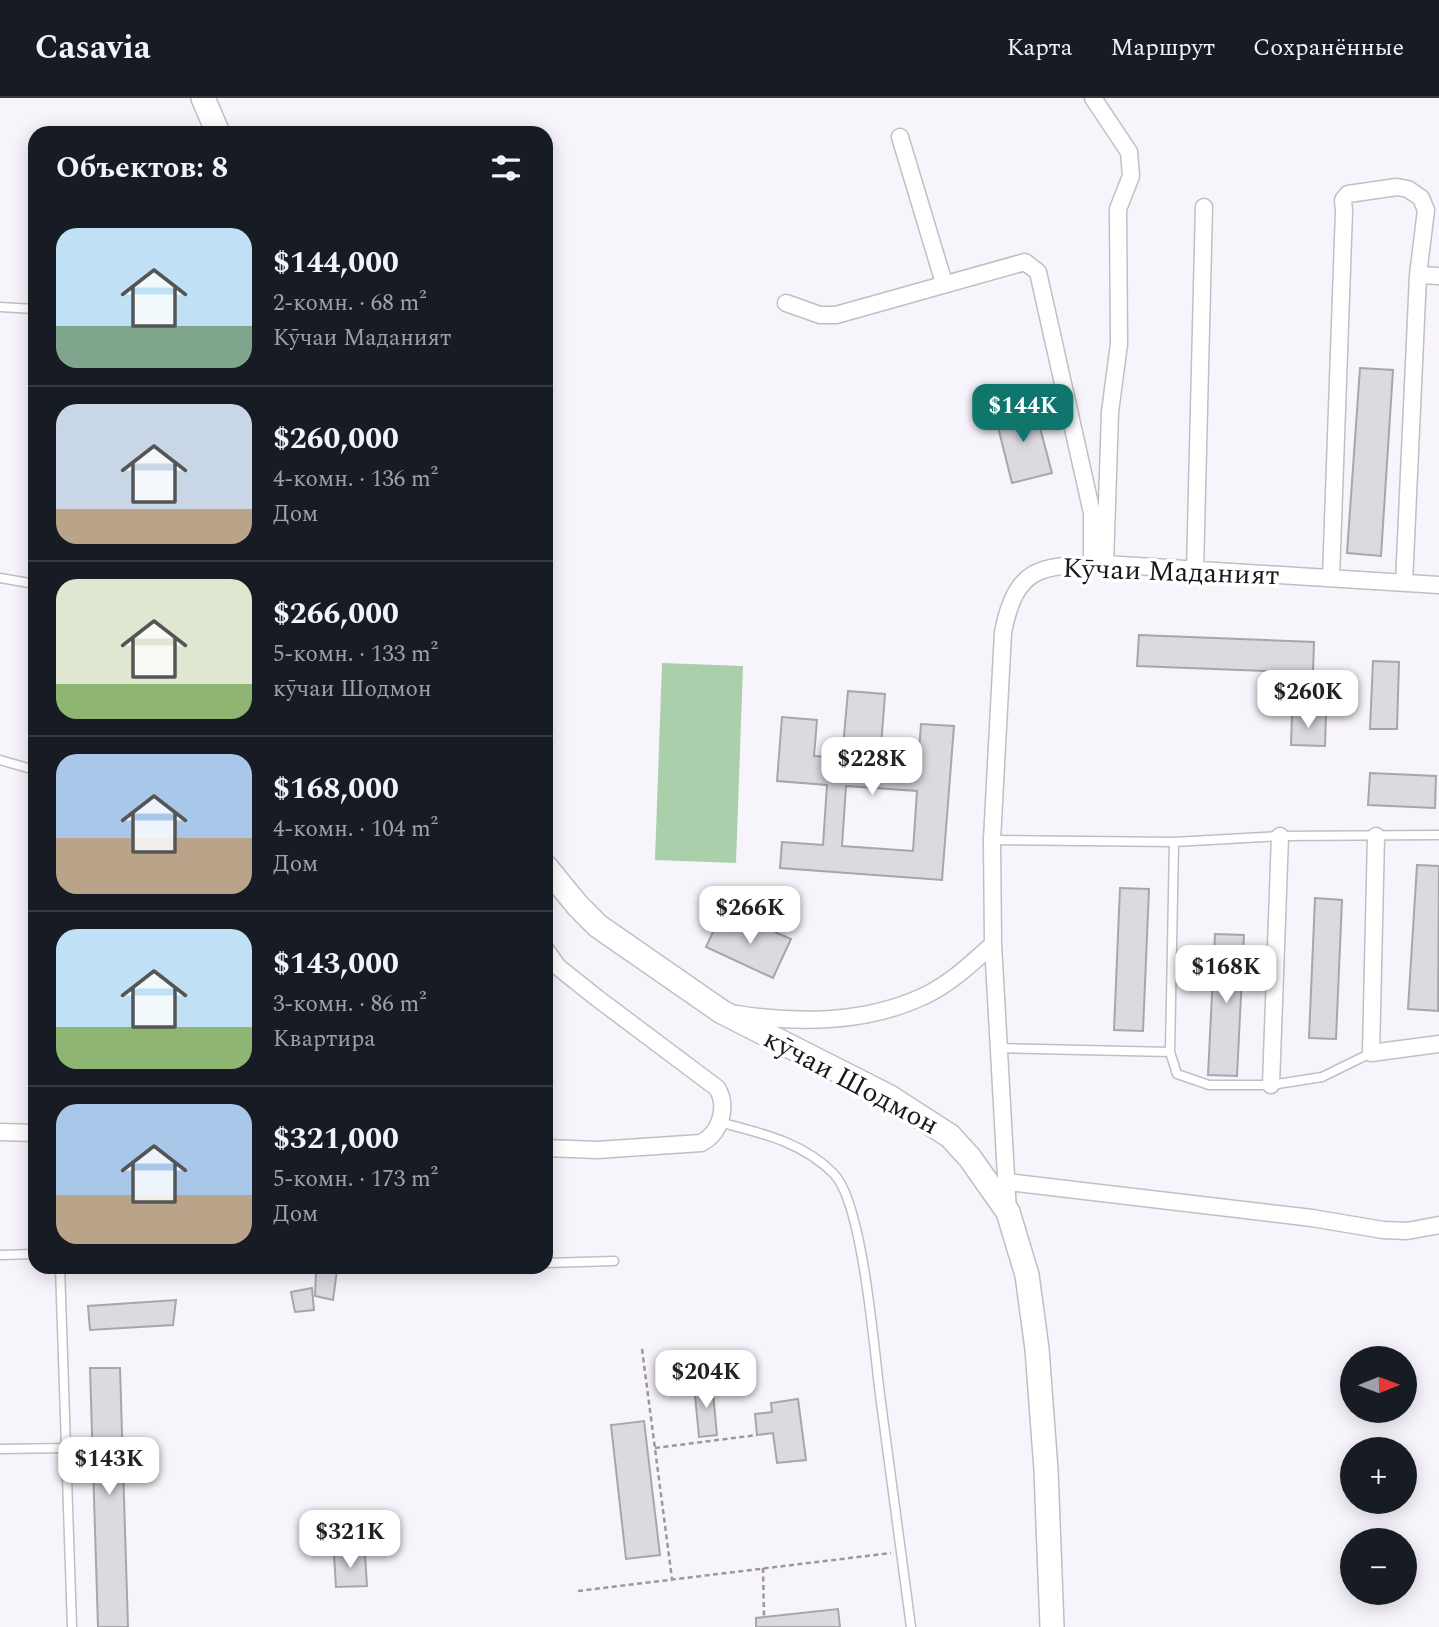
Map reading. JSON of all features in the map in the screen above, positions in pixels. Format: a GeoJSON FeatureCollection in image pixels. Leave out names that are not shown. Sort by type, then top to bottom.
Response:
{"type":"FeatureCollection","features":[{"type":"Feature","properties":{"kind":"main road"},"geometry":{"type":"LineString","coordinates":[[202,98],[215,126]]}},
{"type":"Feature","properties":{"kind":"main road","name":"кӯчаи Шодмон"},"geometry":{"type":"LineString","coordinates":[[553,876],[598,926],[722,1012],[888,1096],[950,1136],[970,1158],[1008,1212],[1027,1275],[1037,1349],[1046,1470],[1052,1627]]}},
{"type":"Feature","properties":{"kind":"street"},"geometry":{"type":"LineString","coordinates":[[1093,98],[1129,152],[1131,160],[1131,176],[1118,209],[1119,344],[1110,412],[1098,565]]}},
{"type":"Feature","properties":{"kind":"street"},"geometry":{"type":"LineString","coordinates":[[900,137],[944,283]]}},
{"type":"Feature","properties":{"kind":"street"},"geometry":{"type":"LineString","coordinates":[[1331,578],[1343,200],[1348,194],[1396,187],[1408,189],[1421,198],[1426,210],[1418,275],[1405,583]]}},
{"type":"Feature","properties":{"kind":"street"},"geometry":{"type":"LineString","coordinates":[[1195,570],[1204,207]]}},
{"type":"Feature","properties":{"kind":"street"},"geometry":{"type":"LineString","coordinates":[[786,303],[820,315],[836,315],[1025,262],[1038,272],[1092,513],[1098,565]]}},
{"type":"Feature","properties":{"kind":"street"},"geometry":{"type":"LineString","coordinates":[[1418,275],[1439,276]]}},
{"type":"Feature","properties":{"kind":"street","name":"Кӯчаи Маданият"},"geometry":{"type":"LineString","coordinates":[[1008,1212],[993,944],[992,840],[1003,632],[1008,606],[1020,584],[1035,572],[1057,566],[1098,565],[1439,585]]}},
{"type":"Feature","properties":{"kind":"street"},"geometry":{"type":"LineString","coordinates":[[1271,1086],[1279,836]]}},
{"type":"Feature","properties":{"kind":"street"},"geometry":{"type":"LineString","coordinates":[[1376,836],[1371,1053],[1439,1044]]}},
{"type":"Feature","properties":{"kind":"street"},"geometry":{"type":"LineString","coordinates":[[722,1012],[791,1020],[828,1019],[882,1011],[923,997],[942,986],[993,944]]}},
{"type":"Feature","properties":{"kind":"street"},"geometry":{"type":"LineString","coordinates":[[553,960],[568,975],[717,1087],[722,1099],[719,1122],[709,1138],[701,1143],[597,1150],[553,1148]]}},
{"type":"Feature","properties":{"kind":"street"},"geometry":{"type":"LineString","coordinates":[[0,1132],[28,1133]]}},
{"type":"Feature","properties":{"kind":"street"},"geometry":{"type":"LineString","coordinates":[[1008,1182],[1383,1230],[1407,1231],[1439,1225]]}},
{"type":"Feature","properties":{"kind":"lane"},"geometry":{"type":"LineString","coordinates":[[0,307],[28,309]]}},
{"type":"Feature","properties":{"kind":"lane"},"geometry":{"type":"LineString","coordinates":[[0,578],[28,583]]}},
{"type":"Feature","properties":{"kind":"lane"},"geometry":{"type":"LineString","coordinates":[[0,760],[28,768]]}},
{"type":"Feature","properties":{"kind":"lane"},"geometry":{"type":"LineString","coordinates":[[992,840],[1174,842],[1279,836],[1439,835]]}},
{"type":"Feature","properties":{"kind":"lane"},"geometry":{"type":"LineString","coordinates":[[1174,842],[1170,1052],[1177,1074],[1209,1086],[1271,1086],[1322,1077],[1371,1053]]}},
{"type":"Feature","properties":{"kind":"lane"},"geometry":{"type":"LineString","coordinates":[[998,1048],[1170,1052]]}},
{"type":"Feature","properties":{"kind":"lane"},"geometry":{"type":"LineString","coordinates":[[719,1122],[785,1140],[820,1162],[844,1188],[860,1251],[911,1627]]}},
{"type":"Feature","properties":{"kind":"lane"},"geometry":{"type":"LineString","coordinates":[[0,1255],[28,1254]]}},
{"type":"Feature","properties":{"kind":"lane"},"geometry":{"type":"LineString","coordinates":[[553,1263],[614,1261]]}},
{"type":"Feature","properties":{"kind":"lane"},"geometry":{"type":"LineString","coordinates":[[60,1274],[72,1627]]}},
{"type":"Feature","properties":{"kind":"lane"},"geometry":{"type":"LineString","coordinates":[[0,1449],[65,1448]]}},
{"type":"Feature","properties":{"kind":"path"},"geometry":{"type":"LineString","coordinates":[[642,1349],[672,1579]]}},
{"type":"Feature","properties":{"kind":"path"},"geometry":{"type":"LineString","coordinates":[[655,1448],[757,1434]]}},
{"type":"Feature","properties":{"kind":"path"},"geometry":{"type":"LineString","coordinates":[[578,1591],[901,1552]]}},
{"type":"Feature","properties":{"kind":"path"},"geometry":{"type":"LineString","coordinates":[[763,1567],[764,1617]]}},
{"type":"Feature","properties":{"kind":"green space"},"geometry":{"type":"Polygon","coordinates":[[[662,663],[743,666],[736,863],[655,860],[662,663]]]}},
{"type":"Feature","properties":{"kind":"building"},"geometry":{"type":"Polygon","coordinates":[[[1360,368],[1393,370],[1381,556],[1347,553],[1360,368]]]}},
{"type":"Feature","properties":{"kind":"building"},"geometry":{"type":"Polygon","coordinates":[[[1034,405],[1052,473],[1012,483],[995,415],[1034,405]]]}},
{"type":"Feature","properties":{"kind":"building"},"geometry":{"type":"Polygon","coordinates":[[[1139,635],[1314,642],[1313,673],[1137,666],[1139,635]]]}},
{"type":"Feature","properties":{"kind":"building"},"geometry":{"type":"Polygon","coordinates":[[[1373,661],[1399,662],[1397,729],[1370,729],[1373,661]]]}},
{"type":"Feature","properties":{"kind":"building"},"geometry":{"type":"Polygon","coordinates":[[[848,691],[885,694],[880,760],[918,763],[921,724],[954,726],[942,880],[780,868],[782,842],[823,845],[827,785],[777,781],[782,717],[817,720],[814,756],[842,758],[848,691]],[[846,786],[842,846],[913,851],[917,791],[846,786]]]}},
{"type":"Feature","properties":{"kind":"building"},"geometry":{"type":"Polygon","coordinates":[[[1292,714],[1326,715],[1325,746],[1291,745],[1292,714]]]}},
{"type":"Feature","properties":{"kind":"building"},"geometry":{"type":"Polygon","coordinates":[[[1370,773],[1436,776],[1435,808],[1368,805],[1370,773]]]}},
{"type":"Feature","properties":{"kind":"building"},"geometry":{"type":"Polygon","coordinates":[[[1417,865],[1439,866],[1438,1011],[1408,1009],[1417,865]]]}},
{"type":"Feature","properties":{"kind":"building"},"geometry":{"type":"Polygon","coordinates":[[[1120,888],[1149,889],[1143,1031],[1114,1030],[1120,888]]]}},
{"type":"Feature","properties":{"kind":"building"},"geometry":{"type":"Polygon","coordinates":[[[1315,898],[1342,900],[1336,1039],[1309,1038],[1315,898]]]}},
{"type":"Feature","properties":{"kind":"building"},"geometry":{"type":"Polygon","coordinates":[[[719,919],[747,932],[752,922],[791,939],[773,978],[706,947],[719,919]]]}},
{"type":"Feature","properties":{"kind":"building"},"geometry":{"type":"Polygon","coordinates":[[[1215,934],[1244,935],[1237,1076],[1208,1075],[1215,934]]]}},
{"type":"Feature","properties":{"kind":"building"},"geometry":{"type":"Polygon","coordinates":[[[316,1274],[336,1274],[333,1300],[315,1296],[316,1274]]]}},
{"type":"Feature","properties":{"kind":"building"},"geometry":{"type":"Polygon","coordinates":[[[312,1288],[314,1310],[295,1312],[291,1292],[312,1288]]]}},
{"type":"Feature","properties":{"kind":"building"},"geometry":{"type":"Polygon","coordinates":[[[176,1300],[173,1325],[90,1330],[88,1306],[176,1300]]]}},
{"type":"Feature","properties":{"kind":"building"},"geometry":{"type":"Polygon","coordinates":[[[90,1368],[120,1368],[128,1627],[98,1627],[90,1368]]]}},
{"type":"Feature","properties":{"kind":"building"},"geometry":{"type":"Polygon","coordinates":[[[712,1383],[717,1435],[699,1437],[694,1385],[712,1383]]]}},
{"type":"Feature","properties":{"kind":"building"},"geometry":{"type":"Polygon","coordinates":[[[798,1399],[806,1460],[777,1463],[773,1433],[757,1435],[755,1414],[772,1412],[771,1403],[798,1399]]]}},
{"type":"Feature","properties":{"kind":"building"},"geometry":{"type":"Polygon","coordinates":[[[644,1421],[660,1555],[626,1559],[611,1425],[644,1421]]]}},
{"type":"Feature","properties":{"kind":"building"},"geometry":{"type":"Polygon","coordinates":[[[365,1554],[367,1586],[336,1587],[334,1555],[365,1554]]]}},
{"type":"Feature","properties":{"kind":"building"},"geometry":{"type":"Polygon","coordinates":[[[838,1609],[840,1627],[756,1627],[756,1618],[838,1609]]]}}]}
